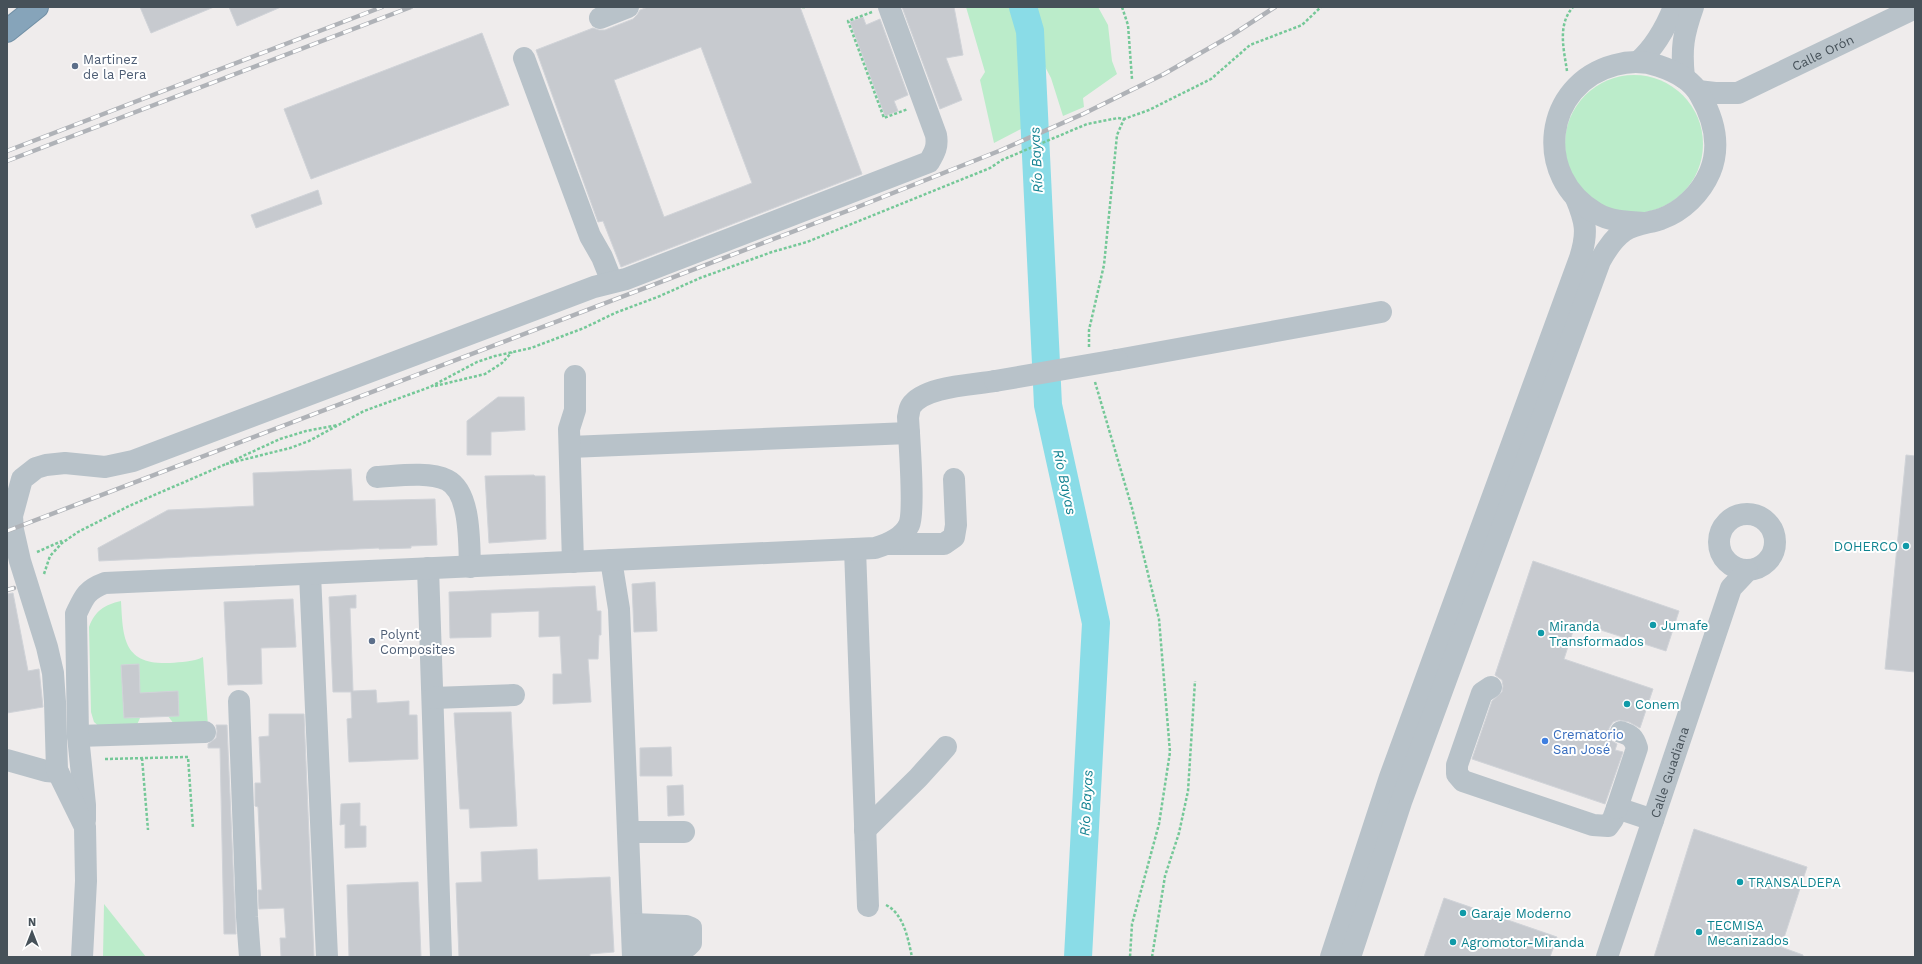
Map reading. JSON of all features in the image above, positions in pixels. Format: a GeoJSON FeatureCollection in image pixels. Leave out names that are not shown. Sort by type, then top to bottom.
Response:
{"type":"FeatureCollection","features":[{"type":"Feature","properties":{"kind":"highway"},"geometry":{"type":"LineString","coordinates":[[7,31],[37,7]]}},
{"type":"Feature","properties":{"kind":"street"},"geometry":{"type":"LineString","coordinates":[[7,20],[23,7]]}},
{"type":"Feature","properties":{"kind":"street"},"geometry":{"type":"LineString","coordinates":[[600,18],[628,7]]}},
{"type":"Feature","properties":{"kind":"street"},"geometry":{"type":"LineString","coordinates":[[1638,62],[1646,55],[1660,35],[1674,7]]}},
{"type":"Feature","properties":{"kind":"street"},"geometry":{"type":"LineString","coordinates":[[1350,957],[1401,802],[1600,261],[1618,236],[1625,231],[1662,219],[1677,212],[1701,189],[1710,172],[1714,158],[1716,141],[1714,124],[1709,109],[1691,84],[1682,53],[1684,36],[1693,7]]}},
{"type":"Feature","properties":{"kind":"street"},"geometry":{"type":"LineString","coordinates":[[85,827],[58,772],[56,759],[53,673],[47,647],[20,561],[13,530],[12,516],[22,479],[36,468],[46,465],[65,463],[105,467],[133,462],[612,282],[626,279],[929,162],[936,151],[936,135],[883,9]]}},
{"type":"Feature","properties":{"kind":"street","name":"Calle Orón"},"geometry":{"type":"LineString","coordinates":[[1714,124],[1727,104],[1738,93],[1912,11]]}},
{"type":"Feature","properties":{"kind":"street"},"geometry":{"type":"LineString","coordinates":[[524,58],[590,236],[602,257],[612,282]]}},
{"type":"Feature","properties":{"kind":"street"},"geometry":{"type":"LineString","coordinates":[[1646,223],[1620,222],[1596,214],[1576,198],[1566,186],[1559,172],[1555,157],[1555,126],[1560,110],[1577,85],[1606,67],[1622,63],[1638,62],[1654,64],[1669,70],[1691,84]]}},
{"type":"Feature","properties":{"kind":"street","name":"Calle Orón"},"geometry":{"type":"LineString","coordinates":[[1691,84],[1727,94],[1738,93]]}},
{"type":"Feature","properties":{"kind":"street"},"geometry":{"type":"LineString","coordinates":[[1331,957],[1390,777],[1585,244],[1586,229],[1584,217],[1576,198]]}},
{"type":"Feature","properties":{"kind":"street"},"geometry":{"type":"LineString","coordinates":[[82,957],[86,881],[85,805],[91,782],[78,736],[76,614],[83,598],[92,588],[105,584],[875,548],[888,544],[901,536],[910,524],[911,507],[908,417],[910,406],[921,396],[932,391],[1117,360],[1381,312]]}},
{"type":"Feature","properties":{"kind":"street"},"geometry":{"type":"LineString","coordinates":[[573,562],[569,429],[575,410],[575,376]]}},
{"type":"Feature","properties":{"kind":"street"},"geometry":{"type":"LineString","coordinates":[[570,447],[909,433]]}},
{"type":"Feature","properties":{"kind":"street"},"geometry":{"type":"LineString","coordinates":[[377,477],[403,475],[434,476],[448,480],[457,489],[464,502],[470,566]]}},
{"type":"Feature","properties":{"kind":"street"},"geometry":{"type":"LineString","coordinates":[[888,544],[944,544],[954,537],[956,525],[954,479]]}},
{"type":"Feature","properties":{"kind":"street"},"geometry":{"type":"LineString","coordinates":[[1740,515],[1758,516],[1766,521],[1772,528],[1775,538],[1775,548],[1772,557],[1766,564],[1757,569],[1747,571],[1740,570],[1727,563],[1719,548],[1718,539],[1725,524],[1732,518],[1740,515]]}},
{"type":"Feature","properties":{"kind":"street"},"geometry":{"type":"LineString","coordinates":[[854,548],[868,901]]}},
{"type":"Feature","properties":{"kind":"street"},"geometry":{"type":"LineString","coordinates":[[611,560],[619,609],[633,942]]}},
{"type":"Feature","properties":{"kind":"street","name":"Calle Guadiana"},"geometry":{"type":"LineString","coordinates":[[1727,563],[1731,588]]}},
{"type":"Feature","properties":{"kind":"street"},"geometry":{"type":"LineString","coordinates":[[428,568],[441,957]]}},
{"type":"Feature","properties":{"kind":"street","name":"Calle Guadiana"},"geometry":{"type":"LineString","coordinates":[[1607,957],[1731,588],[1747,571]]}},
{"type":"Feature","properties":{"kind":"street"},"geometry":{"type":"LineString","coordinates":[[310,574],[327,957]]}},
{"type":"Feature","properties":{"kind":"street"},"geometry":{"type":"LineString","coordinates":[[1491,688],[1482,693],[1457,765],[1457,774],[1463,780],[1593,825],[1608,826],[1614,819],[1618,808],[1636,748],[1634,739],[1629,734],[1621,732]]}},
{"type":"Feature","properties":{"kind":"street"},"geometry":{"type":"LineString","coordinates":[[433,698],[514,695]]}},
{"type":"Feature","properties":{"kind":"street"},"geometry":{"type":"LineString","coordinates":[[239,700],[247,917],[250,957]]}},
{"type":"Feature","properties":{"kind":"street"},"geometry":{"type":"LineString","coordinates":[[78,736],[205,732]]}},
{"type":"Feature","properties":{"kind":"street"},"geometry":{"type":"LineString","coordinates":[[866,830],[918,778],[946,747]]}},
{"type":"Feature","properties":{"kind":"street"},"geometry":{"type":"LineString","coordinates":[[7,760],[46,771],[58,772]]}},
{"type":"Feature","properties":{"kind":"street"},"geometry":{"type":"LineString","coordinates":[[1618,808],[1653,820]]}},
{"type":"Feature","properties":{"kind":"street"},"geometry":{"type":"LineString","coordinates":[[629,832],[684,832]]}},
{"type":"Feature","properties":{"kind":"path"},"geometry":{"type":"LineString","coordinates":[[1122,7],[1128,25],[1132,79]]}},
{"type":"Feature","properties":{"kind":"path"},"geometry":{"type":"LineString","coordinates":[[430,387],[477,362],[495,356],[531,348],[584,328],[615,313],[660,296],[700,278],[807,242],[990,168],[1002,160],[1087,124],[1118,118],[1124,119],[1148,110],[1211,79],[1250,45],[1302,25],[1321,7]]}},
{"type":"Feature","properties":{"kind":"path"},"geometry":{"type":"LineString","coordinates":[[1573,7],[1568,13],[1563,28],[1563,43],[1568,76],[1577,85]]}},
{"type":"Feature","properties":{"kind":"path"},"geometry":{"type":"LineString","coordinates":[[883,9],[848,21],[884,118],[913,108]]}},
{"type":"Feature","properties":{"kind":"path"},"geometry":{"type":"LineString","coordinates":[[1089,352],[1089,330],[1104,265],[1117,135],[1124,119]]}},
{"type":"Feature","properties":{"kind":"path"},"geometry":{"type":"LineString","coordinates":[[226,464],[290,448],[309,441],[364,411],[430,387],[485,374],[502,363],[512,352]]}},
{"type":"Feature","properties":{"kind":"path"},"geometry":{"type":"LineString","coordinates":[[1094,379],[1132,508],[1159,619],[1170,752],[1159,824],[1132,924],[1130,957]]}},
{"type":"Feature","properties":{"kind":"path"},"geometry":{"type":"LineString","coordinates":[[20,561],[68,539],[130,506],[280,439],[306,431],[342,424]]}},
{"type":"Feature","properties":{"kind":"path"},"geometry":{"type":"LineString","coordinates":[[43,579],[50,556],[68,539]]}},
{"type":"Feature","properties":{"kind":"path"},"geometry":{"type":"LineString","coordinates":[[1152,957],[1166,876],[1188,791],[1195,681]]}},
{"type":"Feature","properties":{"kind":"path"},"geometry":{"type":"LineString","coordinates":[[105,759],[188,756],[192,828]]}},
{"type":"Feature","properties":{"kind":"path"},"geometry":{"type":"LineString","coordinates":[[142,758],[148,830]]}},
{"type":"Feature","properties":{"kind":"path"},"geometry":{"type":"LineString","coordinates":[[868,901],[891,907],[905,927],[912,957]]}},
{"type":"Feature","properties":{"kind":"green space"},"geometry":{"type":"Polygon","coordinates":[[[966,7],[1016,7],[1023,43],[1023,128],[994,143],[980,80],[985,72],[966,7]]]}},
{"type":"Feature","properties":{"kind":"green space"},"geometry":{"type":"Polygon","coordinates":[[[1036,7],[1098,7],[1108,25],[1112,61],[1117,74],[1083,98],[1084,107],[1063,116],[1051,78],[1039,55],[1036,7]]]}},
{"type":"Feature","properties":{"kind":"green space"},"geometry":{"type":"Polygon","coordinates":[[[1634,75],[1654,78],[1666,83],[1683,95],[1695,112],[1700,124],[1703,144],[1700,164],[1695,176],[1683,193],[1666,205],[1654,210],[1634,213],[1614,210],[1602,205],[1585,193],[1573,176],[1568,164],[1565,144],[1568,124],[1573,112],[1585,95],[1602,83],[1614,78],[1634,75]]]}},
{"type":"Feature","properties":{"kind":"green space"},"geometry":{"type":"Polygon","coordinates":[[[121,601],[125,637],[134,654],[143,659],[154,662],[170,663],[195,660],[203,657],[208,726],[174,724],[168,716],[179,716],[178,692],[140,693],[139,664],[121,665],[124,718],[140,718],[136,727],[101,728],[94,722],[91,712],[89,627],[91,621],[97,613],[110,604],[121,601]]]}},
{"type":"Feature","properties":{"kind":"green space"},"geometry":{"type":"Polygon","coordinates":[[[104,904],[146,957],[103,957],[104,904]]]}},
{"type":"Feature","properties":{"kind":"building"},"geometry":{"type":"Polygon","coordinates":[[[140,7],[214,7],[151,33],[140,7]]]}},
{"type":"Feature","properties":{"kind":"building"},"geometry":{"type":"Polygon","coordinates":[[[229,7],[281,7],[237,26],[229,7]]]}},
{"type":"Feature","properties":{"kind":"building"},"geometry":{"type":"Polygon","coordinates":[[[648,7],[800,7],[862,174],[621,267],[603,221],[598,222],[536,50],[593,28],[605,30],[633,19],[640,10],[648,7]],[[701,47],[614,80],[664,217],[752,183],[701,47]]]}},
{"type":"Feature","properties":{"kind":"building"},"geometry":{"type":"Polygon","coordinates":[[[902,7],[954,7],[963,55],[946,58],[962,100],[940,109],[902,7]]]}},
{"type":"Feature","properties":{"kind":"building"},"geometry":{"type":"Polygon","coordinates":[[[863,17],[866,25],[880,19],[908,95],[894,101],[898,111],[885,116],[850,22],[863,17]]]}},
{"type":"Feature","properties":{"kind":"building"},"geometry":{"type":"Polygon","coordinates":[[[482,33],[509,105],[311,179],[284,109],[482,33]]]}},
{"type":"Feature","properties":{"kind":"building"},"geometry":{"type":"Polygon","coordinates":[[[318,190],[322,204],[256,228],[251,215],[318,190]]]}},
{"type":"Feature","properties":{"kind":"building"},"geometry":{"type":"Polygon","coordinates":[[[498,397],[524,397],[525,430],[491,432],[491,455],[467,455],[467,421],[498,397]]]}},
{"type":"Feature","properties":{"kind":"building","name":"DOHERCO"},"geometry":{"type":"Polygon","coordinates":[[[1906,455],[1915,456],[1915,672],[1885,669],[1906,455]]]}},
{"type":"Feature","properties":{"kind":"building"},"geometry":{"type":"Polygon","coordinates":[[[351,469],[353,501],[435,499],[437,545],[411,546],[411,548],[379,548],[99,561],[98,548],[168,510],[254,506],[253,473],[351,469]]]}},
{"type":"Feature","properties":{"kind":"building"},"geometry":{"type":"Polygon","coordinates":[[[485,476],[545,476],[546,539],[489,543],[485,476]]]}},
{"type":"Feature","properties":{"kind":"building"},"geometry":{"type":"Polygon","coordinates":[[[1533,561],[1679,611],[1666,651],[1576,622],[1564,659],[1653,689],[1640,728],[1629,722],[1619,720],[1613,722],[1609,728],[1609,735],[1612,741],[1617,744],[1615,750],[1623,752],[1605,804],[1472,759],[1492,701],[1502,692],[1502,680],[1495,675],[1533,561]]]}},
{"type":"Feature","properties":{"kind":"building"},"geometry":{"type":"Polygon","coordinates":[[[655,582],[657,631],[634,632],[632,584],[655,582]]]}},
{"type":"Feature","properties":{"kind":"building"},"geometry":{"type":"Polygon","coordinates":[[[595,586],[597,611],[601,611],[601,635],[599,635],[598,659],[588,659],[591,702],[553,704],[553,674],[562,674],[560,636],[539,637],[539,611],[491,613],[491,637],[450,638],[449,592],[595,586]]]}},
{"type":"Feature","properties":{"kind":"building"},"geometry":{"type":"Polygon","coordinates":[[[13,593],[28,671],[39,669],[43,707],[7,713],[7,594],[13,593]]]}},
{"type":"Feature","properties":{"kind":"building"},"geometry":{"type":"Polygon","coordinates":[[[356,595],[356,608],[350,608],[353,691],[376,690],[377,703],[409,701],[409,715],[417,715],[418,759],[349,762],[347,719],[352,718],[351,692],[333,692],[329,597],[356,595]]]}},
{"type":"Feature","properties":{"kind":"building"},"geometry":{"type":"Polygon","coordinates":[[[293,599],[296,647],[261,648],[262,684],[228,685],[224,602],[293,599]]]}},
{"type":"Feature","properties":{"kind":"building"},"geometry":{"type":"Polygon","coordinates":[[[139,664],[140,693],[178,691],[179,716],[124,718],[121,665],[139,664]]]}},
{"type":"Feature","properties":{"kind":"building"},"geometry":{"type":"Polygon","coordinates":[[[511,712],[517,826],[470,828],[469,809],[460,809],[454,713],[511,712]]]}},
{"type":"Feature","properties":{"kind":"building"},"geometry":{"type":"Polygon","coordinates":[[[269,714],[304,714],[314,957],[281,957],[280,938],[286,938],[284,908],[259,909],[258,890],[262,890],[258,807],[255,806],[255,783],[261,783],[259,737],[269,736],[269,714]]]}},
{"type":"Feature","properties":{"kind":"building"},"geometry":{"type":"Polygon","coordinates":[[[216,725],[227,725],[236,934],[224,934],[220,748],[208,748],[208,744],[216,738],[216,725]]]}},
{"type":"Feature","properties":{"kind":"building"},"geometry":{"type":"Polygon","coordinates":[[[671,747],[672,776],[640,776],[640,748],[671,747]]]}},
{"type":"Feature","properties":{"kind":"building"},"geometry":{"type":"Polygon","coordinates":[[[683,785],[684,815],[668,816],[667,786],[683,785]]]}},
{"type":"Feature","properties":{"kind":"building"},"geometry":{"type":"Polygon","coordinates":[[[360,803],[360,826],[366,826],[366,847],[345,848],[345,824],[340,825],[341,804],[360,803]]]}},
{"type":"Feature","properties":{"kind":"building","name":"TRANSALDEPA"},"geometry":{"type":"Polygon","coordinates":[[[1694,829],[1807,867],[1781,947],[1803,955],[1803,957],[1654,957],[1694,829]]]}},
{"type":"Feature","properties":{"kind":"building"},"geometry":{"type":"Polygon","coordinates":[[[537,849],[538,880],[610,877],[614,952],[590,954],[590,957],[459,957],[456,883],[482,882],[481,852],[537,849]]]}},
{"type":"Feature","properties":{"kind":"building"},"geometry":{"type":"Polygon","coordinates":[[[418,882],[421,957],[349,957],[347,885],[418,882]]]}},
{"type":"Feature","properties":{"kind":"building","name":"Garaje Moderno"},"geometry":{"type":"Polygon","coordinates":[[[1444,898],[1557,937],[1550,957],[1424,957],[1444,898]]]}},
{"type":"Feature","properties":{"kind":"waterway","name":"Río Bayas"},"geometry":{"type":"LineString","coordinates":[[1023,7],[1030,31],[1048,405],[1096,623],[1078,957]]}},
{"type":"Feature","properties":{"kind":"railway"},"geometry":{"type":"LineString","coordinates":[[7,151],[382,7]]}},
{"type":"Feature","properties":{"kind":"railway"},"geometry":{"type":"LineString","coordinates":[[7,161],[411,7]]}},
{"type":"Feature","properties":{"kind":"railway"},"geometry":{"type":"LineString","coordinates":[[7,531],[855,208],[999,151],[1083,114],[1164,74],[1232,35],[1275,7]]}},
{"type":"Feature","properties":{"kind":"railway"},"geometry":{"type":"LineString","coordinates":[[7,590],[14,588]]}},
{"type":"Feature","properties":{"kind":"place","name":"Martinez de la Pera"},"geometry":{"type":"Point","coordinates":[75,66]}},
{"type":"Feature","properties":{"kind":"place","name":"DOHERCO"},"geometry":{"type":"Point","coordinates":[1906,546]}},
{"type":"Feature","properties":{"kind":"place","name":"Jumafe"},"geometry":{"type":"Point","coordinates":[1653,625]}},
{"type":"Feature","properties":{"kind":"place","name":"Miranda Transformados"},"geometry":{"type":"Point","coordinates":[1541,633]}},
{"type":"Feature","properties":{"kind":"place","name":"Polynt Composites"},"geometry":{"type":"Point","coordinates":[372,641]}},
{"type":"Feature","properties":{"kind":"place","name":"Conem"},"geometry":{"type":"Point","coordinates":[1627,704]}},
{"type":"Feature","properties":{"kind":"place","name":"Crematorio San José"},"geometry":{"type":"Point","coordinates":[1545,741]}},
{"type":"Feature","properties":{"kind":"place","name":"TRANSALDEPA"},"geometry":{"type":"Point","coordinates":[1740,882]}},
{"type":"Feature","properties":{"kind":"place","name":"Garaje Moderno"},"geometry":{"type":"Point","coordinates":[1463,913]}},
{"type":"Feature","properties":{"kind":"place","name":"TECMISA Mecanizados"},"geometry":{"type":"Point","coordinates":[1699,932]}},
{"type":"Feature","properties":{"kind":"place","name":"Agromotor-Miranda"},"geometry":{"type":"Point","coordinates":[1453,942]}}]}
